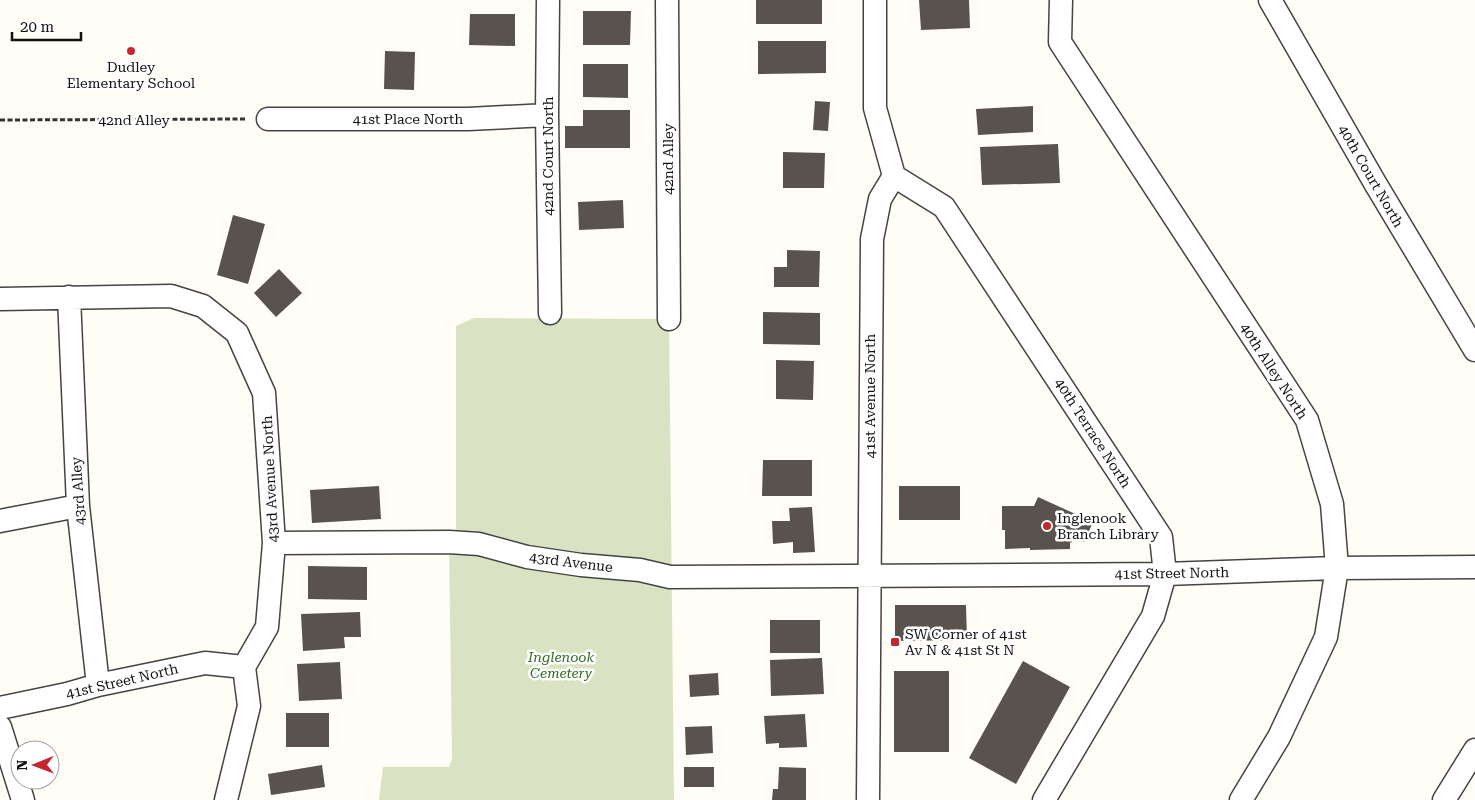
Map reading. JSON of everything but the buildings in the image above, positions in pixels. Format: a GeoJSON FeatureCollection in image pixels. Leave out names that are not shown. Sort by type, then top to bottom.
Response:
{"type":"FeatureCollection","features":[{"type":"Feature","properties":{"kind":"street","name":"42nd Court North"},"geometry":{"type":"LineString","coordinates":[[548,0],[547,114],[550,313]]}},
{"type":"Feature","properties":{"kind":"street","name":"42nd Alley"},"geometry":{"type":"LineString","coordinates":[[668,0],[669,319]]}},
{"type":"Feature","properties":{"kind":"street"},"geometry":{"type":"LineString","coordinates":[[875,0],[875,108],[894,176]]}},
{"type":"Feature","properties":{"kind":"street","name":"40th Alley North"},"geometry":{"type":"LineString","coordinates":[[1061,0],[1060,42],[1307,420],[1332,504],[1337,568],[1326,637],[1279,737],[1241,800]]}},
{"type":"Feature","properties":{"kind":"street","name":"40th Court North"},"geometry":{"type":"LineString","coordinates":[[1270,0],[1375,183],[1475,350]]}},
{"type":"Feature","properties":{"kind":"street","name":"41st Place North"},"geometry":{"type":"LineString","coordinates":[[268,119],[468,119],[547,114]]}},
{"type":"Feature","properties":{"kind":"street","name":"40th Terrace North"},"geometry":{"type":"LineString","coordinates":[[894,176],[944,207],[1161,537],[1165,574],[1153,616],[1044,800]]}},
{"type":"Feature","properties":{"kind":"street","name":"41st Avenue North"},"geometry":{"type":"LineString","coordinates":[[868,800],[872,239],[880,199],[894,176]]}},
{"type":"Feature","properties":{"kind":"street","name":"43rd Avenue North"},"geometry":{"type":"LineString","coordinates":[[69,297],[171,296],[203,306],[236,333],[264,393],[274,543],[267,627],[244,667]]}},
{"type":"Feature","properties":{"kind":"street"},"geometry":{"type":"LineString","coordinates":[[0,299],[69,297]]}},
{"type":"Feature","properties":{"kind":"street","name":"43rd Alley"},"geometry":{"type":"LineString","coordinates":[[69,297],[78,506],[98,685]]}},
{"type":"Feature","properties":{"kind":"street"},"geometry":{"type":"LineString","coordinates":[[0,521],[78,506]]}},
{"type":"Feature","properties":{"kind":"street","name":"43rd Avenue"},"geometry":{"type":"LineString","coordinates":[[274,543],[449,542],[479,544],[527,557],[581,565],[640,570],[670,577],[869,575]]}},
{"type":"Feature","properties":{"kind":"street","name":"41st Street North"},"geometry":{"type":"LineString","coordinates":[[869,575],[1165,574],[1337,568],[1475,567]]}},
{"type":"Feature","properties":{"kind":"street","name":"41st Street North"},"geometry":{"type":"LineString","coordinates":[[0,708],[205,663],[244,667]]}},
{"type":"Feature","properties":{"kind":"street"},"geometry":{"type":"LineString","coordinates":[[226,800],[249,706],[244,667]]}},
{"type":"Feature","properties":{"kind":"street"},"geometry":{"type":"LineString","coordinates":[[0,727],[23,800]]}},
{"type":"Feature","properties":{"kind":"street"},"geometry":{"type":"LineString","coordinates":[[1444,800],[1475,750]]}},
{"type":"Feature","properties":{"kind":"path","name":"42nd Alley"},"geometry":{"type":"LineString","coordinates":[[0,120],[268,119]]}},
{"type":"Feature","properties":{"kind":"green space","name":"Inglenook Cemetery"},"geometry":{"type":"Polygon","coordinates":[[[474,318],[669,319],[674,800],[379,800],[383,767],[449,767],[452,759],[449,542],[456,529],[456,326],[474,318]]]}},
{"type":"Feature","properties":{"kind":"place","name":"Dudley Elementary School"},"geometry":{"type":"Point","coordinates":[131,51]}},
{"type":"Feature","properties":{"kind":"place","name":"Inglenook Branch Library"},"geometry":{"type":"Point","coordinates":[1047,526]}},
{"type":"Feature","properties":{"kind":"place","name":"SW Corner of 41st Av N & 41st St N"},"geometry":{"type":"Point","coordinates":[895,642]}}]}
